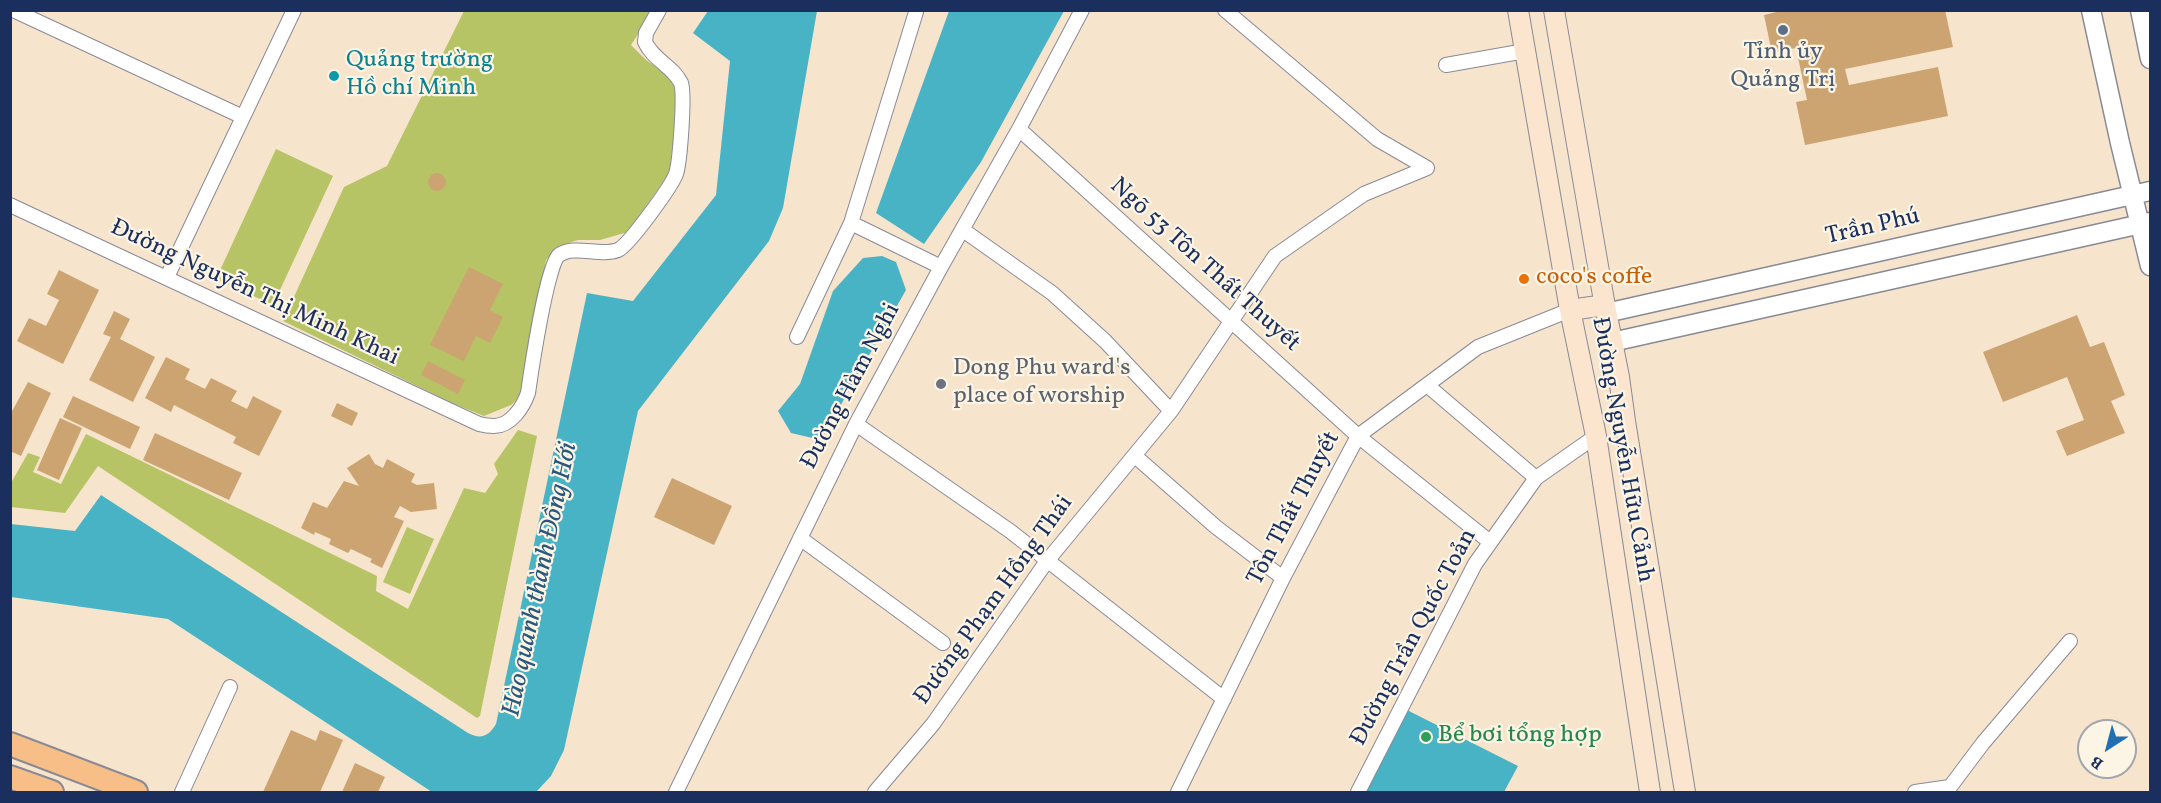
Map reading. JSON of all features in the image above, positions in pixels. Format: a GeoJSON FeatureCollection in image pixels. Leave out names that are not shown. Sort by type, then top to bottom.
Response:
{"type":"FeatureCollection","features":[{"type":"Feature","properties":{"kind":"main road","name":"Đường Nguyễn Hữu Cảnh"},"geometry":{"type":"LineString","coordinates":[[1518,10],[1570,310],[1596,436],[1650,792]]}},
{"type":"Feature","properties":{"kind":"main road","name":"Đường Nguyễn Hữu Cảnh"},"geometry":{"type":"LineString","coordinates":[[1554,10],[1619,377],[1685,792]]}},
{"type":"Feature","properties":{"kind":"main road"},"geometry":{"type":"LineString","coordinates":[[1570,310],[1606,309]]}},
{"type":"Feature","properties":{"kind":"main road"},"geometry":{"type":"LineString","coordinates":[[10,744],[136,792]]}},
{"type":"Feature","properties":{"kind":"main road"},"geometry":{"type":"LineString","coordinates":[[10,777],[52,792]]}},
{"type":"Feature","properties":{"kind":"street"},"geometry":{"type":"LineString","coordinates":[[13,10],[243,117]]}},
{"type":"Feature","properties":{"kind":"street"},"geometry":{"type":"LineString","coordinates":[[167,277],[294,10]]}},
{"type":"Feature","properties":{"kind":"street","name":"Đường Nguyễn Thị Minh Khai"},"geometry":{"type":"LineString","coordinates":[[10,205],[479,424],[495,426],[504,423],[524,405],[555,261],[560,255],[573,251],[606,253],[620,250],[642,224],[676,173],[681,129],[681,84],[672,71],[652,54],[645,42],[646,33],[659,10]]}},
{"type":"Feature","properties":{"kind":"street","name":"Đường Hàm Nghi"},"geometry":{"type":"LineString","coordinates":[[676,792],[856,424],[941,267],[1020,129],[1082,10]]}},
{"type":"Feature","properties":{"kind":"street","name":"Đường Phạm Hồng Thái"},"geometry":{"type":"LineString","coordinates":[[875,792],[933,724],[1047,561],[1171,411],[1275,256],[1364,194],[1427,168],[1377,139],[1225,10]]}},
{"type":"Feature","properties":{"kind":"street"},"geometry":{"type":"LineString","coordinates":[[2091,10],[2142,193],[2151,266]]}},
{"type":"Feature","properties":{"kind":"street"},"geometry":{"type":"LineString","coordinates":[[2140,10],[2151,59]]}},
{"type":"Feature","properties":{"kind":"street"},"geometry":{"type":"LineString","coordinates":[[797,337],[851,223],[916,12]]}},
{"type":"Feature","properties":{"kind":"street"},"geometry":{"type":"LineString","coordinates":[[1446,65],[1526,51]]}},
{"type":"Feature","properties":{"kind":"street","name":"Ngõ 53 Tôn Thất Thuyết"},"geometry":{"type":"LineString","coordinates":[[1020,129],[1358,436],[1491,542]]}},
{"type":"Feature","properties":{"kind":"street","name":"Trần Phú"},"geometry":{"type":"LineString","coordinates":[[1606,309],[2142,193]]}},
{"type":"Feature","properties":{"kind":"street"},"geometry":{"type":"LineString","coordinates":[[851,223],[941,267]]}},
{"type":"Feature","properties":{"kind":"street"},"geometry":{"type":"LineString","coordinates":[[1612,342],[2145,223]]}},
{"type":"Feature","properties":{"kind":"street"},"geometry":{"type":"LineString","coordinates":[[963,230],[1052,293],[1105,341],[1171,411]]}},
{"type":"Feature","properties":{"kind":"street","name":"Tôn Thất Thuyết"},"geometry":{"type":"LineString","coordinates":[[1178,792],[1283,578],[1358,436],[1478,347],[1570,310]]}},
{"type":"Feature","properties":{"kind":"street"},"geometry":{"type":"LineString","coordinates":[[1428,386],[1536,478]]}},
{"type":"Feature","properties":{"kind":"street"},"geometry":{"type":"LineString","coordinates":[[856,424],[984,512],[1224,699]]}},
{"type":"Feature","properties":{"kind":"street","name":"Đường Trần Quốc Toản"},"geometry":{"type":"LineString","coordinates":[[1358,792],[1475,564],[1536,478],[1596,436]]}},
{"type":"Feature","properties":{"kind":"street"},"geometry":{"type":"LineString","coordinates":[[1135,456],[1215,527],[1283,578]]}},
{"type":"Feature","properties":{"kind":"street"},"geometry":{"type":"LineString","coordinates":[[800,538],[943,643]]}},
{"type":"Feature","properties":{"kind":"street"},"geometry":{"type":"LineString","coordinates":[[1915,792],[1951,790],[1983,743],[2070,641]]}},
{"type":"Feature","properties":{"kind":"street"},"geometry":{"type":"LineString","coordinates":[[182,792],[230,687]]}},
{"type":"Feature","properties":{"kind":"green space"},"geometry":{"type":"Polygon","coordinates":[[[464,11],[653,11],[631,45],[646,60],[667,74],[675,87],[678,107],[670,172],[628,232],[600,240],[578,240],[559,246],[546,260],[523,394],[511,405],[484,416],[452,403],[283,321],[344,187],[387,166],[464,11]]]}},
{"type":"Feature","properties":{"kind":"green space"},"geometry":{"type":"Polygon","coordinates":[[[276,149],[333,176],[273,305],[216,279],[276,149]]]}},
{"type":"Feature","properties":{"kind":"green space"},"geometry":{"type":"Polygon","coordinates":[[[518,430],[537,436],[480,716],[477,718],[98,466],[65,513],[11,507],[11,483],[28,453],[40,457],[33,472],[61,484],[86,434],[377,576],[376,591],[408,609],[464,488],[485,493],[498,474],[494,464],[518,430]]]}},
{"type":"Feature","properties":{"kind":"green space"},"geometry":{"type":"Polygon","coordinates":[[[407,527],[434,539],[410,594],[383,582],[407,527]]]}},
{"type":"Feature","properties":{"kind":"water","name":"Hào quanh thành Đồng Hới"},"geometry":{"type":"Polygon","coordinates":[[[708,11],[817,11],[783,208],[769,241],[638,411],[564,750],[551,776],[536,792],[432,792],[168,619],[11,597],[11,524],[75,531],[101,495],[468,733],[484,736],[490,731],[496,724],[587,293],[633,301],[716,195],[730,61],[693,33],[708,11]]]}},
{"type":"Feature","properties":{"kind":"water"},"geometry":{"type":"Polygon","coordinates":[[[949,11],[1064,11],[981,162],[924,244],[876,213],[949,11]]]}},
{"type":"Feature","properties":{"kind":"water"},"geometry":{"type":"Polygon","coordinates":[[[882,256],[896,262],[906,290],[821,440],[791,433],[778,411],[800,384],[833,291],[863,258],[882,256]]]}},
{"type":"Feature","properties":{"kind":"water","name":"Bể bơi tổng hợp"},"geometry":{"type":"Polygon","coordinates":[[[1405,709],[1518,766],[1504,792],[1364,792],[1405,709]]]}},
{"type":"Feature","properties":{"kind":"building"},"geometry":{"type":"Polygon","coordinates":[[[1785,10],[1945,10],[1953,47],[1845,69],[1849,85],[1938,67],[1948,116],[1805,145],[1796,102],[1807,100],[1796,48],[1772,53],[1764,15],[1785,10]]]}},
{"type":"Feature","properties":{"kind":"building"},"geometry":{"type":"Polygon","coordinates":[[[433,173],[441,173],[446,178],[444,189],[433,191],[428,186],[428,178],[433,173]]]}},
{"type":"Feature","properties":{"kind":"building"},"geometry":{"type":"Polygon","coordinates":[[[469,267],[503,284],[490,310],[503,317],[490,343],[476,336],[464,361],[430,345],[469,267]]]}},
{"type":"Feature","properties":{"kind":"building"},"geometry":{"type":"Polygon","coordinates":[[[59,270],[99,290],[63,364],[17,341],[29,318],[46,326],[59,300],[47,294],[59,270]]]}},
{"type":"Feature","properties":{"kind":"building"},"geometry":{"type":"Polygon","coordinates":[[[114,311],[130,319],[120,339],[155,357],[133,402],[89,380],[111,337],[103,334],[114,311]]]}},
{"type":"Feature","properties":{"kind":"building"},"geometry":{"type":"Polygon","coordinates":[[[2077,315],[2090,347],[2104,342],[2125,395],[2111,401],[2125,433],[2067,456],[2056,431],[2084,420],[2067,377],[2003,402],[1983,352],[2077,315]]]}},
{"type":"Feature","properties":{"kind":"building"},"geometry":{"type":"Polygon","coordinates":[[[166,357],[190,369],[185,379],[205,389],[211,378],[237,391],[231,401],[247,409],[253,396],[282,411],[259,456],[233,443],[236,437],[174,405],[171,412],[145,398],[166,357]]]}},
{"type":"Feature","properties":{"kind":"building"},"geometry":{"type":"Polygon","coordinates":[[[428,361],[465,380],[458,394],[421,375],[428,361]]]}},
{"type":"Feature","properties":{"kind":"building"},"geometry":{"type":"Polygon","coordinates":[[[28,382],[51,393],[21,456],[10,451],[10,415],[28,382]]]}},
{"type":"Feature","properties":{"kind":"building"},"geometry":{"type":"Polygon","coordinates":[[[73,396],[140,427],[130,449],[63,417],[73,396]]]}},
{"type":"Feature","properties":{"kind":"building"},"geometry":{"type":"Polygon","coordinates":[[[337,403],[358,413],[352,426],[331,416],[337,403]]]}},
{"type":"Feature","properties":{"kind":"building"},"geometry":{"type":"Polygon","coordinates":[[[60,418],[82,428],[59,480],[37,470],[60,418]]]}},
{"type":"Feature","properties":{"kind":"building"},"geometry":{"type":"Polygon","coordinates":[[[155,433],[242,473],[229,500],[143,460],[155,433]]]}},
{"type":"Feature","properties":{"kind":"building"},"geometry":{"type":"Polygon","coordinates":[[[369,454],[375,464],[383,468],[387,459],[415,474],[411,482],[417,485],[434,483],[437,509],[411,512],[400,506],[394,517],[404,521],[382,568],[370,562],[372,559],[351,549],[348,553],[329,544],[331,539],[315,532],[314,535],[301,528],[313,502],[327,508],[344,481],[359,486],[347,468],[369,454]]]}},
{"type":"Feature","properties":{"kind":"building"},"geometry":{"type":"Polygon","coordinates":[[[672,478],[732,506],[714,545],[654,517],[672,478]]]}},
{"type":"Feature","properties":{"kind":"building"},"geometry":{"type":"Polygon","coordinates":[[[291,730],[316,741],[320,730],[343,740],[320,792],[263,792],[291,730]]]}},
{"type":"Feature","properties":{"kind":"building"},"geometry":{"type":"Polygon","coordinates":[[[355,763],[385,777],[378,792],[342,792],[355,763]]]}},
{"type":"Feature","properties":{"kind":"place","name":"Tỉnh ủy Quảng Trị"},"geometry":{"type":"Point","coordinates":[1783,30]}},
{"type":"Feature","properties":{"kind":"place","name":"Quảng trường Hồ chí Minh"},"geometry":{"type":"Point","coordinates":[334,76]}},
{"type":"Feature","properties":{"kind":"place","name":"coco's coffe"},"geometry":{"type":"Point","coordinates":[1524,279]}},
{"type":"Feature","properties":{"kind":"place","name":"Dong Phu ward's place of worship"},"geometry":{"type":"Point","coordinates":[941,384]}},
{"type":"Feature","properties":{"kind":"place","name":"Bể bơi tổng hợp"},"geometry":{"type":"Point","coordinates":[1426,737]}}]}
